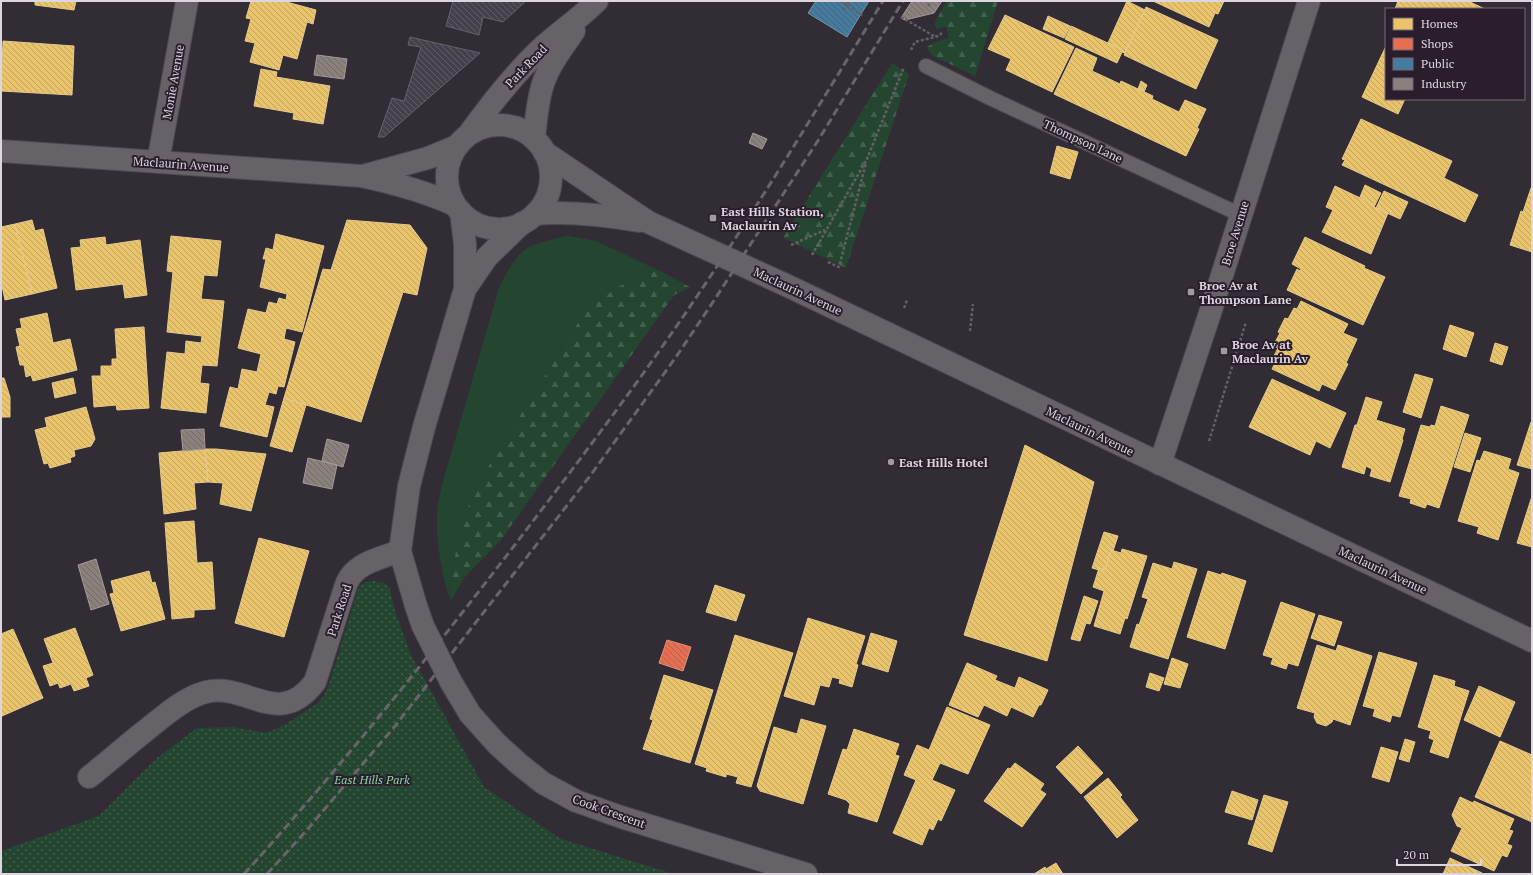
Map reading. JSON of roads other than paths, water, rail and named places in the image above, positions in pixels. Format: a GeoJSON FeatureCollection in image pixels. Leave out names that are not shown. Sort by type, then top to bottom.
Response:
{"type":"FeatureCollection","features":[{"type":"Feature","properties":{"kind":"street","name":"Monie Avenue"},"geometry":{"type":"LineString","coordinates":[[158,162],[186,1]]}},
{"type":"Feature","properties":{"kind":"street","name":"Broe Avenue"},"geometry":{"type":"LineString","coordinates":[[1160,464],[1211,310],[1309,1]]}},
{"type":"Feature","properties":{"kind":"street","name":"Park Road"},"geometry":{"type":"LineString","coordinates":[[463,140],[523,67],[594,3]]}},
{"type":"Feature","properties":{"kind":"street","name":"Park Road"},"geometry":{"type":"LineString","coordinates":[[539,145],[538,106],[542,86],[552,63],[594,3]]}},
{"type":"Feature","properties":{"kind":"street"},"geometry":{"type":"LineString","coordinates":[[400,551],[409,486],[426,420],[465,289],[466,244],[458,208],[448,191],[447,175],[449,160],[463,140],[485,127],[502,125],[519,129],[539,145],[549,164],[551,178],[549,191],[543,204],[487,257],[465,289]]}},
{"type":"Feature","properties":{"kind":"street","name":"Maclaurin Avenue"},"geometry":{"type":"LineString","coordinates":[[361,176],[428,158],[463,140]]}},
{"type":"Feature","properties":{"kind":"street","name":"Maclaurin Avenue"},"geometry":{"type":"LineString","coordinates":[[539,145],[648,222],[802,293],[1532,640]]}},
{"type":"Feature","properties":{"kind":"street","name":"Maclaurin Avenue"},"geometry":{"type":"LineString","coordinates":[[1,151],[361,176],[429,193],[458,208]]}},
{"type":"Feature","properties":{"kind":"street"},"geometry":{"type":"LineString","coordinates":[[458,208],[474,222],[489,228],[506,228],[528,218]]}},
{"type":"Feature","properties":{"kind":"street","name":"Maclaurin Avenue"},"geometry":{"type":"LineString","coordinates":[[528,218],[556,212],[612,216],[648,222]]}},
{"type":"Feature","properties":{"kind":"street","name":"Park Road"},"geometry":{"type":"LineString","coordinates":[[89,777],[166,715],[186,701],[206,692],[220,690],[233,692],[273,704],[281,704],[299,696],[309,689],[315,682],[350,576],[369,562],[400,551]]}},
{"type":"Feature","properties":{"kind":"street","name":"Cook Crescent"},"geometry":{"type":"LineString","coordinates":[[400,551],[423,626],[451,682],[470,714],[497,744],[519,764],[543,782],[576,801],[621,818],[806,874]]}},
{"type":"Feature","properties":{"kind":"lane","name":"Thompson Lane"},"geometry":{"type":"LineString","coordinates":[[926,66],[990,98],[1241,215]]}},
{"type":"Feature","properties":{"kind":"railway"},"geometry":{"type":"LineString","coordinates":[[244,874],[348,754],[415,672],[514,546],[622,403],[687,311],[745,224],[883,1]]}},
{"type":"Feature","properties":{"kind":"railway"},"geometry":{"type":"LineString","coordinates":[[267,874],[306,831],[395,726],[590,476],[676,357],[713,302],[819,139],[903,1]]}},
{"type":"Feature","properties":{"kind":"place","name":"East Hills Station, Maclaurin Av"},"geometry":{"type":"Point","coordinates":[713,218]}},
{"type":"Feature","properties":{"kind":"place","name":"Broe Av at Thompson Lane"},"geometry":{"type":"Point","coordinates":[1191,292]}},
{"type":"Feature","properties":{"kind":"place","name":"Broe Av at Maclaurin Av"},"geometry":{"type":"Point","coordinates":[1224,351]}},
{"type":"Feature","properties":{"kind":"place","name":"East Hills Hotel"},"geometry":{"type":"Point","coordinates":[891,462]}},
{"type":"Feature","properties":{"kind":"park label","name":"East Hills Park"},"geometry":{"type":"Point","coordinates":[372,779]}}]}
